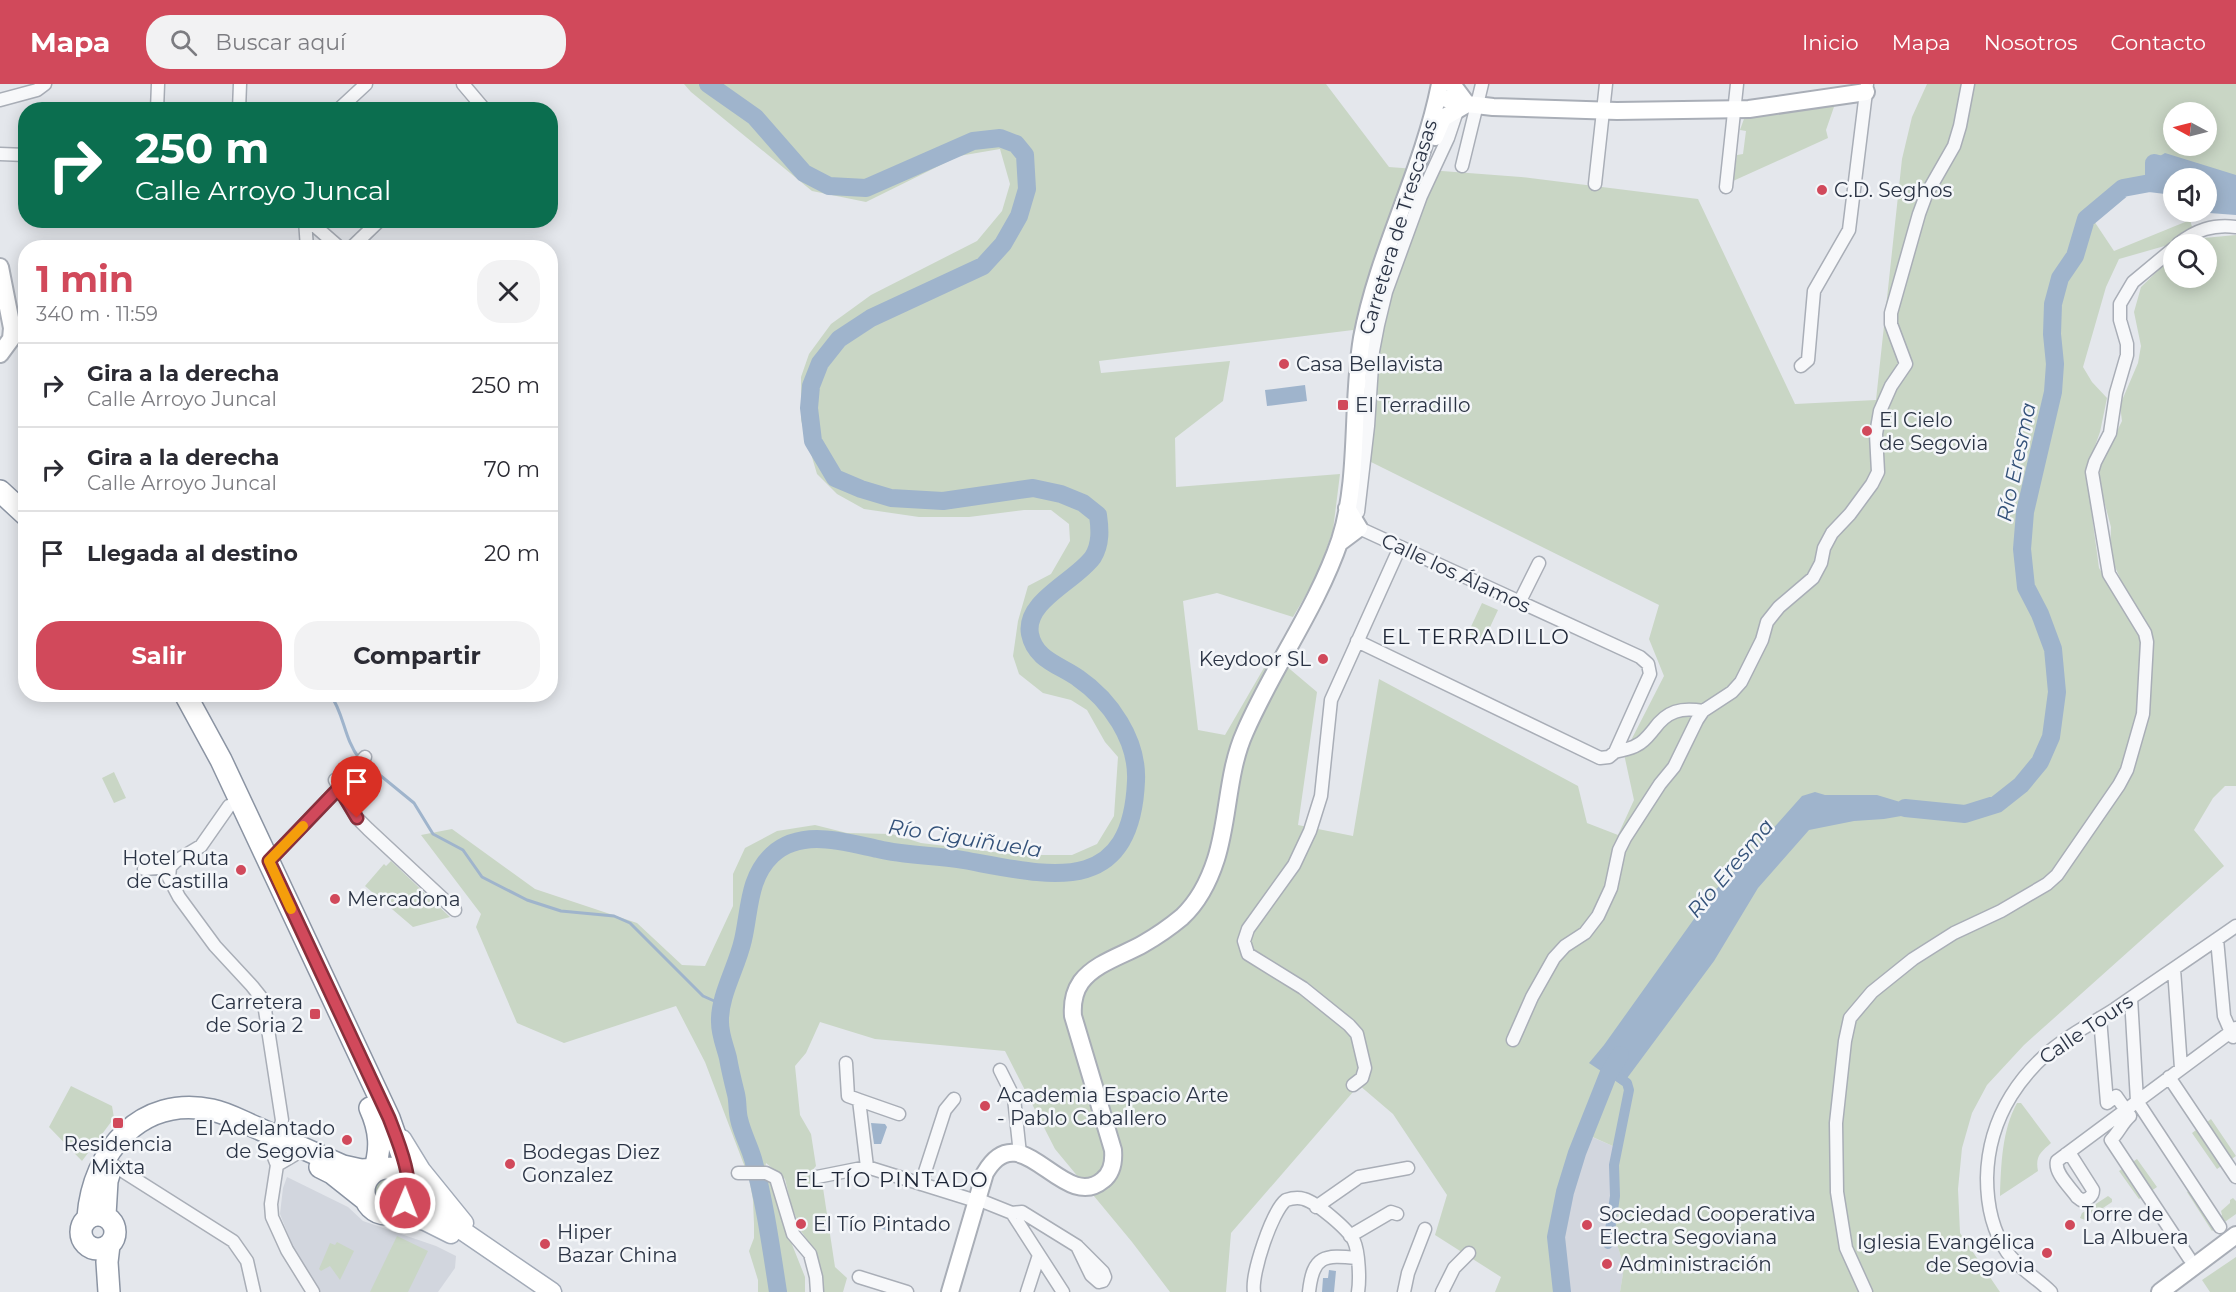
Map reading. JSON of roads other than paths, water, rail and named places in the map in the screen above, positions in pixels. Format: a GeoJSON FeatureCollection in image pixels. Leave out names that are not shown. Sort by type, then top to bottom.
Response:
{"type":"FeatureCollection","features":[{"type":"Feature","properties":{"kind":"highway"},"geometry":{"type":"LineString","coordinates":[[0,475],[18,491]]}},
{"type":"Feature","properties":{"kind":"highway"},"geometry":{"type":"LineString","coordinates":[[0,491],[18,508]]}},
{"type":"Feature","properties":{"kind":"highway"},"geometry":{"type":"LineString","coordinates":[[97,1216],[95,1179],[108,1153],[126,1131],[150,1116],[188,1107],[213,1110],[274,1140],[285,1160],[332,1173],[381,1213],[392,1213],[401,1209],[408,1197],[402,1155],[205,757],[174,702]]}},
{"type":"Feature","properties":{"kind":"highway"},"geometry":{"type":"LineString","coordinates":[[190,702],[212,741],[269,861],[383,1120],[376,1171],[365,1185],[366,1200]]}},
{"type":"Feature","properties":{"kind":"highway"},"geometry":{"type":"LineString","coordinates":[[97,1216],[113,1165],[124,1148],[145,1131],[181,1119],[212,1120],[356,1170],[395,1170],[404,1176],[408,1185]]}},
{"type":"Feature","properties":{"kind":"highway"},"geometry":{"type":"LineString","coordinates":[[343,1166],[355,1161],[370,1147],[383,1120]]}},
{"type":"Feature","properties":{"kind":"highway"},"geometry":{"type":"LineString","coordinates":[[99,1246],[115,1237],[115,1227],[113,1222],[97,1216],[84,1222],[81,1233],[82,1238],[99,1246],[107,1262],[109,1292]]}},
{"type":"Feature","properties":{"kind":"highway"},"geometry":{"type":"LineString","coordinates":[[98,1292],[99,1246]]}},
{"type":"Feature","properties":{"kind":"main road"},"geometry":{"type":"LineString","coordinates":[[383,1120],[443,1199],[481,1242]]}},
{"type":"Feature","properties":{"kind":"main road"},"geometry":{"type":"LineString","coordinates":[[408,1185],[432,1208],[552,1292]]}},
{"type":"Feature","properties":{"kind":"main road"},"geometry":{"type":"LineString","coordinates":[[392,1213],[425,1221],[449,1233],[536,1292]]}},
{"type":"Feature","properties":{"kind":"street"},"geometry":{"type":"LineString","coordinates":[[0,100],[37,90],[45,84]]}},
{"type":"Feature","properties":{"kind":"street"},"geometry":{"type":"LineString","coordinates":[[157,102],[158,84]]}},
{"type":"Feature","properties":{"kind":"street"},"geometry":{"type":"LineString","coordinates":[[239,102],[240,84]]}},
{"type":"Feature","properties":{"kind":"street"},"geometry":{"type":"LineString","coordinates":[[347,102],[366,84]]}},
{"type":"Feature","properties":{"kind":"street"},"geometry":{"type":"LineString","coordinates":[[463,84],[478,102]]}},
{"type":"Feature","properties":{"kind":"street"},"geometry":{"type":"LineString","coordinates":[[1339,543],[1354,516],[1368,426],[1373,351],[1383,303],[1428,178],[1448,138],[1482,84]]}},
{"type":"Feature","properties":{"kind":"street"},"geometry":{"type":"LineString","coordinates":[[1595,184],[1606,84]]}},
{"type":"Feature","properties":{"kind":"street"},"geometry":{"type":"LineString","coordinates":[[1726,187],[1737,84]]}},
{"type":"Feature","properties":{"kind":"street"},"geometry":{"type":"LineString","coordinates":[[1513,1040],[1532,997],[1554,958],[1565,946],[1585,933],[1598,916],[1611,888],[1619,850],[1625,838],[1660,784],[1674,767],[1696,720],[1703,711],[1732,692],[1741,682],[1762,640],[1767,622],[1779,607],[1813,578],[1832,533],[1850,514],[1878,472],[1876,434],[1880,411],[1906,364],[1891,324],[1891,313],[1926,195],[1954,146],[1965,106],[1968,84]]}},
{"type":"Feature","properties":{"kind":"street"},"geometry":{"type":"LineString","coordinates":[[1457,85],[1467,108],[1462,166]]}},
{"type":"Feature","properties":{"kind":"street"},"geometry":{"type":"LineString","coordinates":[[1416,168],[1429,152],[1441,120],[1467,108],[1602,111],[1734,110],[1867,88],[1849,230],[1814,291],[1808,360],[1801,366]]}},
{"type":"Feature","properties":{"kind":"street"},"geometry":{"type":"LineString","coordinates":[[1439,91],[1467,108]]}},
{"type":"Feature","properties":{"kind":"street","name":"Carretera de Trescasas"},"geometry":{"type":"LineString","coordinates":[[1020,1154],[1033,1158],[1076,1187],[1096,1185],[1110,1171],[1113,1164],[1113,1150],[1073,1016],[1072,1005],[1076,991],[1091,972],[1168,928],[1192,906],[1204,888],[1218,850],[1236,758],[1244,733],[1316,597],[1339,543],[1354,516],[1362,338],[1373,295],[1416,168],[1439,91]]}},
{"type":"Feature","properties":{"kind":"street"},"geometry":{"type":"LineString","coordinates":[[0,154],[18,155]]}},
{"type":"Feature","properties":{"kind":"street"},"geometry":{"type":"LineString","coordinates":[[2193,234],[2199,230],[2215,227],[2236,227]]}},
{"type":"Feature","properties":{"kind":"street"},"geometry":{"type":"LineString","coordinates":[[316,228],[330,240]]}},
{"type":"Feature","properties":{"kind":"street"},"geometry":{"type":"LineString","coordinates":[[359,240],[372,228]]}},
{"type":"Feature","properties":{"kind":"street"},"geometry":{"type":"LineString","coordinates":[[1866,1292],[1846,1248],[1837,1192],[1836,1123],[1843,1052],[1850,1018],[1872,992],[1913,959],[1954,933],[2037,891],[2057,875],[2127,770],[2143,714],[2147,642],[2145,633],[2109,574],[2092,472],[2110,433],[2116,393],[2127,355],[2120,320],[2120,304],[2133,282],[2163,257]]}},
{"type":"Feature","properties":{"kind":"street"},"geometry":{"type":"LineString","coordinates":[[0,267],[3,295],[12,334],[7,346],[0,354]]}},
{"type":"Feature","properties":{"kind":"street","name":"Calle los Álamos"},"geometry":{"type":"LineString","coordinates":[[1354,516],[1400,547],[1640,657],[1648,664],[1649,678],[1615,752]]}},
{"type":"Feature","properties":{"kind":"street"},"geometry":{"type":"LineString","coordinates":[[1353,1085],[1362,1078],[1365,1068],[1359,1040],[1352,1028],[1304,988],[1253,958],[1245,949],[1244,941],[1248,929],[1294,866],[1310,831],[1321,796],[1330,700],[1400,547]]}},
{"type":"Feature","properties":{"kind":"street"},"geometry":{"type":"LineString","coordinates":[[1519,603],[1539,562]]}},
{"type":"Feature","properties":{"kind":"street"},"geometry":{"type":"LineString","coordinates":[[1357,641],[1602,758],[1637,745],[1647,738],[1669,713],[1689,708],[1703,711]]}},
{"type":"Feature","properties":{"kind":"street"},"geometry":{"type":"LineString","coordinates":[[269,861],[337,784],[365,757]]}},
{"type":"Feature","properties":{"kind":"street"},"geometry":{"type":"LineString","coordinates":[[337,784],[357,818],[368,830],[455,910]]}},
{"type":"Feature","properties":{"kind":"street"},"geometry":{"type":"LineString","coordinates":[[229,806],[201,846],[170,867],[169,878],[179,897],[214,946],[260,996],[265,1010],[282,1120],[274,1140]]}},
{"type":"Feature","properties":{"kind":"street"},"geometry":{"type":"LineString","coordinates":[[144,869],[170,867]]}},
{"type":"Feature","properties":{"kind":"street","name":"Calle Tours"},"geometry":{"type":"LineString","coordinates":[[2051,1292],[2009,1254],[1996,1230],[1988,1202],[1988,1170],[1996,1128],[2008,1098],[2032,1066],[2072,1035],[2131,998],[2236,926]]}},
{"type":"Feature","properties":{"kind":"street"},"geometry":{"type":"LineString","coordinates":[[2069,1156],[2121,1112],[2233,1033],[2223,1016],[2217,939]]}},
{"type":"Feature","properties":{"kind":"street"},"geometry":{"type":"LineString","coordinates":[[2174,969],[2181,1068]]}},
{"type":"Feature","properties":{"kind":"street"},"geometry":{"type":"LineString","coordinates":[[2131,998],[2137,1101],[2220,1227]]}},
{"type":"Feature","properties":{"kind":"street"},"geometry":{"type":"LineString","coordinates":[[2100,1018],[2107,1103],[2116,1096],[2121,1112],[2130,1116],[2111,1140],[2189,1258]]}},
{"type":"Feature","properties":{"kind":"street"},"geometry":{"type":"LineString","coordinates":[[846,1063],[848,1096],[899,1114]]}},
{"type":"Feature","properties":{"kind":"street"},"geometry":{"type":"LineString","coordinates":[[950,1292],[985,1173],[992,1163],[1007,1155],[1020,1154],[1014,1098],[1000,1070]]}},
{"type":"Feature","properties":{"kind":"street"},"geometry":{"type":"LineString","coordinates":[[2169,1077],[2236,1178]]}},
{"type":"Feature","properties":{"kind":"street"},"geometry":{"type":"LineString","coordinates":[[921,1184],[945,1110],[954,1099]]}},
{"type":"Feature","properties":{"kind":"street"},"geometry":{"type":"LineString","coordinates":[[859,1100],[867,1167]]}},
{"type":"Feature","properties":{"kind":"street"},"geometry":{"type":"LineString","coordinates":[[285,1160],[271,1204],[272,1217],[287,1250],[313,1292]]}},
{"type":"Feature","properties":{"kind":"street"},"geometry":{"type":"LineString","coordinates":[[113,1165],[233,1241],[247,1261],[254,1292]]}},
{"type":"Feature","properties":{"kind":"street"},"geometry":{"type":"LineString","coordinates":[[817,1177],[867,1167],[977,1200],[1012,1213],[1022,1212],[1077,1246]]}},
{"type":"Feature","properties":{"kind":"street"},"geometry":{"type":"LineString","coordinates":[[1316,1207],[1359,1177],[1408,1168]]}},
{"type":"Feature","properties":{"kind":"street"},"geometry":{"type":"LineString","coordinates":[[742,1173],[766,1173],[776,1178],[793,1234],[810,1254],[817,1292]]}},
{"type":"Feature","properties":{"kind":"street"},"geometry":{"type":"LineString","coordinates":[[1254,1292],[1254,1276],[1280,1206],[1286,1200],[1298,1198],[1309,1202],[1340,1225],[1354,1241],[1358,1292]]}},
{"type":"Feature","properties":{"kind":"street"},"geometry":{"type":"LineString","coordinates":[[1350,1236],[1391,1212],[1397,1214]]}},
{"type":"Feature","properties":{"kind":"street"},"geometry":{"type":"LineString","coordinates":[[1012,1213],[1063,1292]]}},
{"type":"Feature","properties":{"kind":"street"},"geometry":{"type":"LineString","coordinates":[[1404,1292],[1408,1273],[1425,1229]]}},
{"type":"Feature","properties":{"kind":"street"},"geometry":{"type":"LineString","coordinates":[[2160,1292],[2236,1235]]}},
{"type":"Feature","properties":{"kind":"street"},"geometry":{"type":"LineString","coordinates":[[1442,1292],[1454,1268],[1469,1253]]}},
{"type":"Feature","properties":{"kind":"street"},"geometry":{"type":"LineString","coordinates":[[1027,1292],[1039,1255]]}},
{"type":"Feature","properties":{"kind":"street"},"geometry":{"type":"LineString","coordinates":[[1309,1292],[1314,1267],[1322,1259],[1333,1256],[1357,1258]]}},
{"type":"Feature","properties":{"kind":"street"},"geometry":{"type":"LineString","coordinates":[[859,1277],[907,1292]]}},
{"type":"Feature","properties":{"kind":"water"},"geometry":{"type":"Polygon","coordinates":[[[2163,154],[2175,156],[2213,168],[2163,168],[2163,189],[2158,189],[2160,156],[2163,154]]]}},
{"type":"Feature","properties":{"kind":"water"},"geometry":{"type":"Polygon","coordinates":[[[2217,169],[2236,175],[2236,215],[2217,214],[2217,169]]]}},
{"type":"Feature","properties":{"kind":"water"},"geometry":{"type":"Polygon","coordinates":[[[1305,385],[1307,401],[1267,406],[1265,390],[1305,385]]]}},
{"type":"Feature","properties":{"kind":"water"},"geometry":{"type":"Polygon","coordinates":[[[1815,792],[1825,795],[1877,795],[1930,811],[1884,819],[1854,821],[1809,830],[1758,888],[1714,961],[1622,1085],[1589,1063],[1714,891],[1736,870],[1802,796],[1815,792]]]}},
{"type":"Feature","properties":{"kind":"water"},"geometry":{"type":"Polygon","coordinates":[[[871,1123],[885,1124],[887,1127],[881,1144],[874,1144],[871,1123]]]}},
{"type":"Feature","properties":{"kind":"water"},"geometry":{"type":"Polygon","coordinates":[[[877,1213],[899,1220],[895,1233],[873,1226],[877,1213]]]}},
{"type":"Feature","properties":{"kind":"water"},"geometry":{"type":"Polygon","coordinates":[[[1329,1270],[1336,1271],[1334,1292],[1322,1292],[1323,1278],[1328,1278],[1329,1270]]]}},
{"type":"Feature","properties":{"kind":"waterway","name":"Río Ciguiñuela"},"geometry":{"type":"LineString","coordinates":[[708,84],[755,117],[804,173],[829,186],[866,188],[973,141],[1000,138],[1016,144],[1025,155],[1027,189],[1019,216],[1003,244],[983,266],[871,318],[839,339],[820,363],[811,386],[809,408],[813,441],[835,478],[891,498],[943,501],[1033,488],[1061,494],[1083,503],[1098,515],[1099,542],[1096,552],[1085,566],[1043,601],[1030,622],[1030,634],[1037,650],[1043,656],[1090,687],[1111,709],[1127,736],[1132,751],[1136,781],[1131,819],[1119,846],[1101,862],[1079,871],[1053,873],[1025,871],[952,858],[899,853],[823,839],[809,839],[783,847],[764,864],[754,884],[743,940],[722,1002],[720,1022],[737,1097],[739,1119],[753,1159],[761,1192],[778,1292]]}},
{"type":"Feature","properties":{"kind":"waterway"},"geometry":{"type":"LineString","coordinates":[[2154,183],[2154,163],[2171,168]]}},
{"type":"Feature","properties":{"kind":"waterway","name":"Río Eresma"},"geometry":{"type":"LineString","coordinates":[[1905,808],[1965,814],[1997,804],[2021,785],[2040,762],[2051,737],[2057,692],[2053,649],[2040,614],[2026,587],[2022,549],[2025,512],[2053,392],[2055,364],[2052,334],[2053,304],[2060,278],[2075,256],[2086,219],[2123,188],[2150,183],[2163,185]]}},
{"type":"Feature","properties":{"kind":"waterway"},"geometry":{"type":"LineString","coordinates":[[335,702],[350,743],[359,758]]}},
{"type":"Feature","properties":{"kind":"waterway"},"geometry":{"type":"LineString","coordinates":[[364,762],[414,803],[433,834],[463,850],[482,877],[527,900],[561,911],[614,916],[630,923],[703,996],[721,1004]]}},
{"type":"Feature","properties":{"kind":"waterway","name":"Río Eresma"},"geometry":{"type":"LineString","coordinates":[[1562,1292],[1556,1237],[1565,1192],[1577,1153],[1608,1075],[1620,1055]]}},
{"type":"Feature","properties":{"kind":"waterway"},"geometry":{"type":"LineString","coordinates":[[1608,1244],[1615,1196],[1614,1165],[1629,1090],[1627,1083],[1613,1073]]}},
{"type":"Feature","properties":{"kind":"place","name":"C.D. Seghos"},"geometry":{"type":"Point","coordinates":[1822,190]}},
{"type":"Feature","properties":{"kind":"place","name":"Casa Bellavista"},"geometry":{"type":"Point","coordinates":[1284,364]}},
{"type":"Feature","properties":{"kind":"place","name":"El Terradillo"},"geometry":{"type":"Point","coordinates":[1343,405]}},
{"type":"Feature","properties":{"kind":"place","name":"El Cielo de Segovia"},"geometry":{"type":"Point","coordinates":[1867,431]}},
{"type":"Feature","properties":{"kind":"place","name":"Keydoor SL"},"geometry":{"type":"Point","coordinates":[1323,659]}},
{"type":"Feature","properties":{"kind":"place","name":"Hotel Ruta de Castilla"},"geometry":{"type":"Point","coordinates":[241,870]}},
{"type":"Feature","properties":{"kind":"place","name":"Mercadona"},"geometry":{"type":"Point","coordinates":[335,899]}},
{"type":"Feature","properties":{"kind":"place","name":"Carretera de Soria 2"},"geometry":{"type":"Point","coordinates":[315,1014]}},
{"type":"Feature","properties":{"kind":"place","name":"Academia Espacio Arte - Pablo Caballero"},"geometry":{"type":"Point","coordinates":[985,1106]}},
{"type":"Feature","properties":{"kind":"place","name":"Residencia Mixta"},"geometry":{"type":"Point","coordinates":[118,1123]}},
{"type":"Feature","properties":{"kind":"place","name":"El Adelantado de Segovia"},"geometry":{"type":"Point","coordinates":[347,1140]}},
{"type":"Feature","properties":{"kind":"place","name":"Bodegas Diez Gonzalez"},"geometry":{"type":"Point","coordinates":[510,1164]}},
{"type":"Feature","properties":{"kind":"place","name":"El Tío Pintado"},"geometry":{"type":"Point","coordinates":[801,1224]}},
{"type":"Feature","properties":{"kind":"place","name":"Sociedad Cooperativa Electra Segoviana"},"geometry":{"type":"Point","coordinates":[1587,1225]}},
{"type":"Feature","properties":{"kind":"place","name":"Torre de La Albuera"},"geometry":{"type":"Point","coordinates":[2070,1225]}},
{"type":"Feature","properties":{"kind":"place","name":"Hiper Bazar China"},"geometry":{"type":"Point","coordinates":[545,1244]}},
{"type":"Feature","properties":{"kind":"place","name":"Iglesia Evangélica de Segovia"},"geometry":{"type":"Point","coordinates":[2047,1253]}},
{"type":"Feature","properties":{"kind":"place","name":"Administración"},"geometry":{"type":"Point","coordinates":[1607,1264]}},
{"type":"Feature","properties":{"kind":"district","name":"EL TERRADILLO"},"geometry":{"type":"Point","coordinates":[1476,636]}},
{"type":"Feature","properties":{"kind":"district","name":"EL TÍO PINTADO"},"geometry":{"type":"Point","coordinates":[892,1179]}}]}
